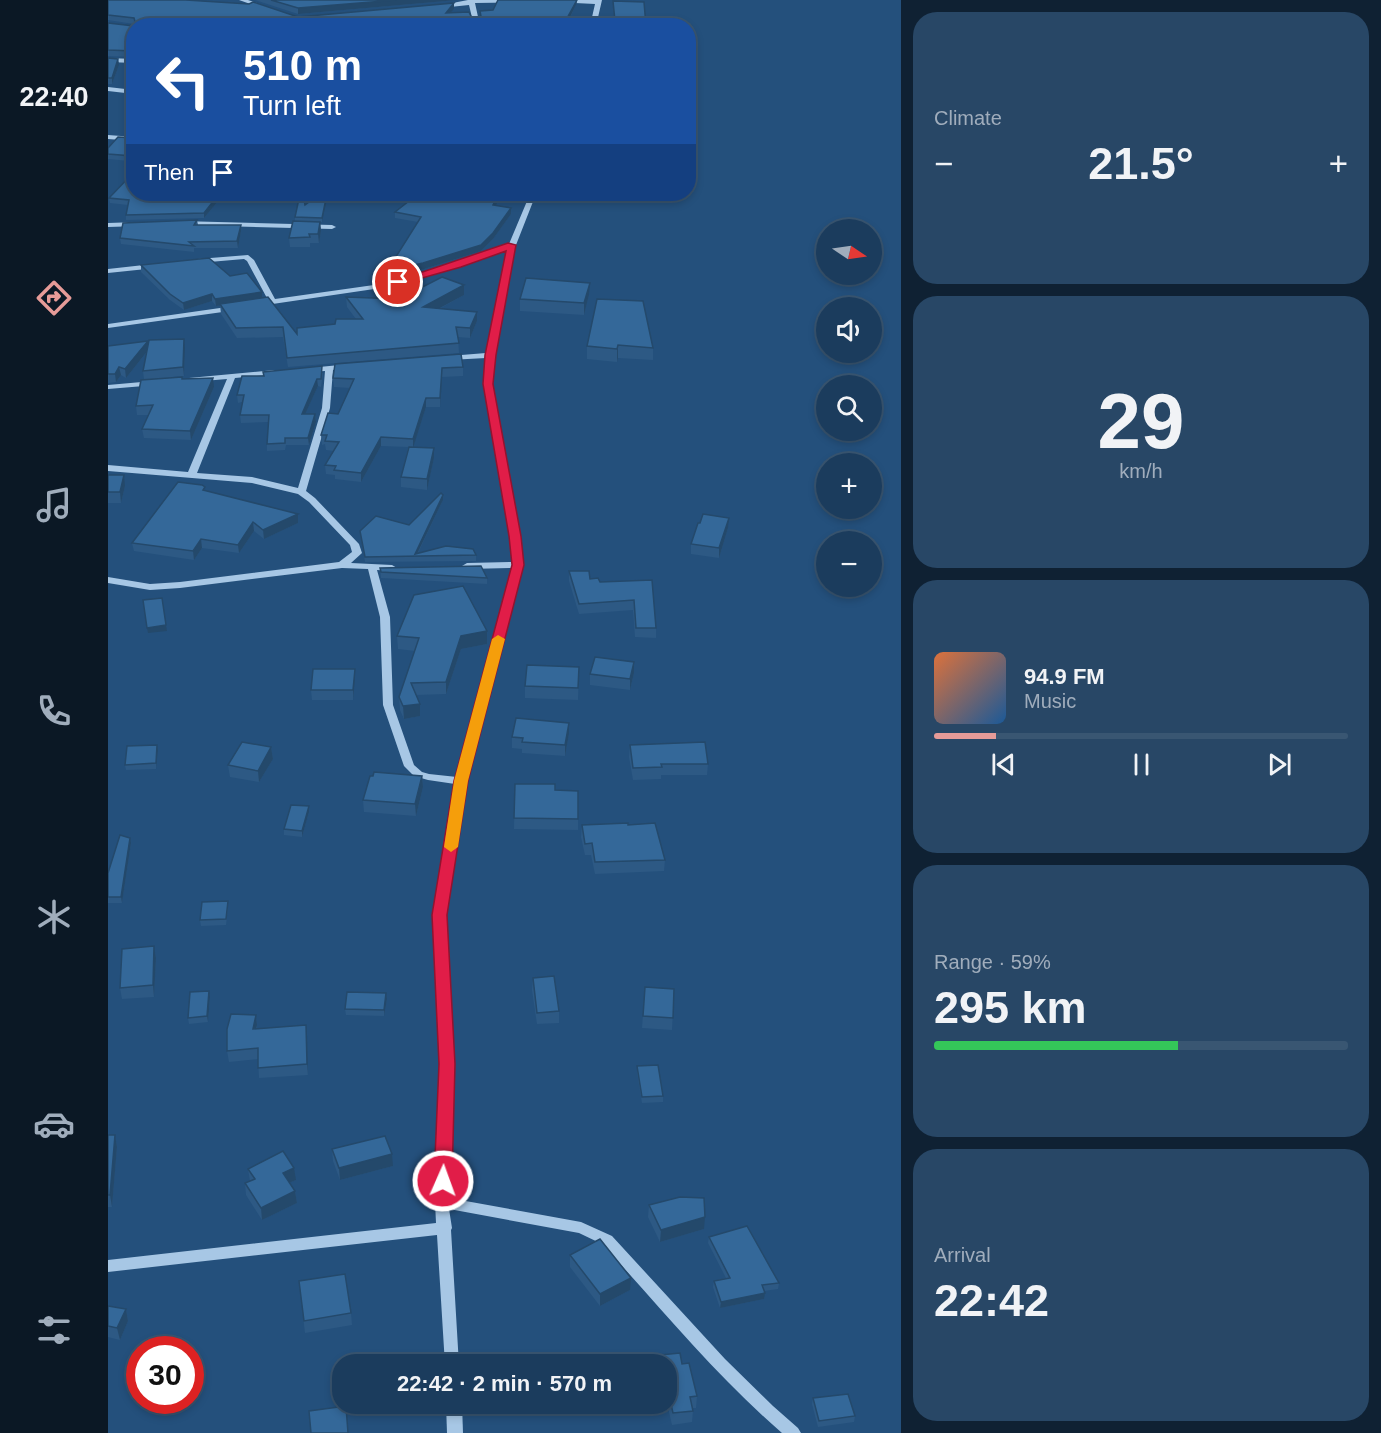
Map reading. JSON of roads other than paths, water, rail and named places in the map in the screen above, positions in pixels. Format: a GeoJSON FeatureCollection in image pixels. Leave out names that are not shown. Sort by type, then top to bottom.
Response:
{"type":"FeatureCollection","features":[{"type":"Feature","properties":{"kind":"street"},"geometry":{"type":"LineString","coordinates":[[437,3],[535,0]]}},
{"type":"Feature","properties":{"kind":"street"},"geometry":{"type":"LineString","coordinates":[[555,0],[598,2],[594,18]]}},
{"type":"Feature","properties":{"kind":"street"},"geometry":{"type":"LineString","coordinates":[[470,1],[475,18]]}},
{"type":"Feature","properties":{"kind":"street"},"geometry":{"type":"LineString","coordinates":[[240,2],[269,9]]}},
{"type":"Feature","properties":{"kind":"street"},"geometry":{"type":"LineString","coordinates":[[110,62],[126,61]]}},
{"type":"Feature","properties":{"kind":"street"},"geometry":{"type":"LineString","coordinates":[[108,89],[126,91]]}},
{"type":"Feature","properties":{"kind":"street"},"geometry":{"type":"LineString","coordinates":[[108,137],[126,139]]}},
{"type":"Feature","properties":{"kind":"street"},"geometry":{"type":"LineString","coordinates":[[451,1354],[442,1202],[447,1064],[440,915],[461,781],[518,565],[488,384],[490,355],[512,245],[530,201]]}},
{"type":"Feature","properties":{"kind":"street"},"geometry":{"type":"LineString","coordinates":[[108,225],[148,223]]}},
{"type":"Feature","properties":{"kind":"street"},"geometry":{"type":"LineString","coordinates":[[169,223],[332,227]]}},
{"type":"Feature","properties":{"kind":"street"},"geometry":{"type":"LineString","coordinates":[[249,306],[381,286],[414,278],[512,245]]}},
{"type":"Feature","properties":{"kind":"street"},"geometry":{"type":"LineString","coordinates":[[189,262],[245,257],[250,260],[273,302]]}},
{"type":"Feature","properties":{"kind":"street"},"geometry":{"type":"LineString","coordinates":[[108,271],[166,264]]}},
{"type":"Feature","properties":{"kind":"street"},"geometry":{"type":"LineString","coordinates":[[108,326],[238,307]]}},
{"type":"Feature","properties":{"kind":"street"},"geometry":{"type":"LineString","coordinates":[[436,358],[490,355]]}},
{"type":"Feature","properties":{"kind":"street"},"geometry":{"type":"LineString","coordinates":[[297,370],[361,365]]}},
{"type":"Feature","properties":{"kind":"street"},"geometry":{"type":"LineString","coordinates":[[301,492],[326,408],[329,368]]}},
{"type":"Feature","properties":{"kind":"street"},"geometry":{"type":"LineString","coordinates":[[179,381],[286,371]]}},
{"type":"Feature","properties":{"kind":"street"},"geometry":{"type":"LineString","coordinates":[[192,474],[232,376]]}},
{"type":"Feature","properties":{"kind":"street"},"geometry":{"type":"LineString","coordinates":[[108,387],[158,383]]}},
{"type":"Feature","properties":{"kind":"street"},"geometry":{"type":"LineString","coordinates":[[108,468],[252,480],[301,492],[312,500],[354,544],[357,553],[342,565]]}},
{"type":"Feature","properties":{"kind":"street"},"geometry":{"type":"LineString","coordinates":[[108,580],[150,587],[342,565],[372,568],[405,567]]}},
{"type":"Feature","properties":{"kind":"street"},"geometry":{"type":"LineString","coordinates":[[462,566],[518,565]]}},
{"type":"Feature","properties":{"kind":"street"},"geometry":{"type":"LineString","coordinates":[[372,568],[385,617],[388,705],[409,766],[418,774],[428,777],[461,781]]}},
{"type":"Feature","properties":{"kind":"street"},"geometry":{"type":"LineString","coordinates":[[442,1202],[581,1228],[607,1240],[728,1373],[761,1406],[793,1433]]}},
{"type":"Feature","properties":{"kind":"street"},"geometry":{"type":"LineString","coordinates":[[108,1266],[445,1228]]}},
{"type":"Feature","properties":{"kind":"street"},"geometry":{"type":"LineString","coordinates":[[454,1414],[455,1433]]}}]}
